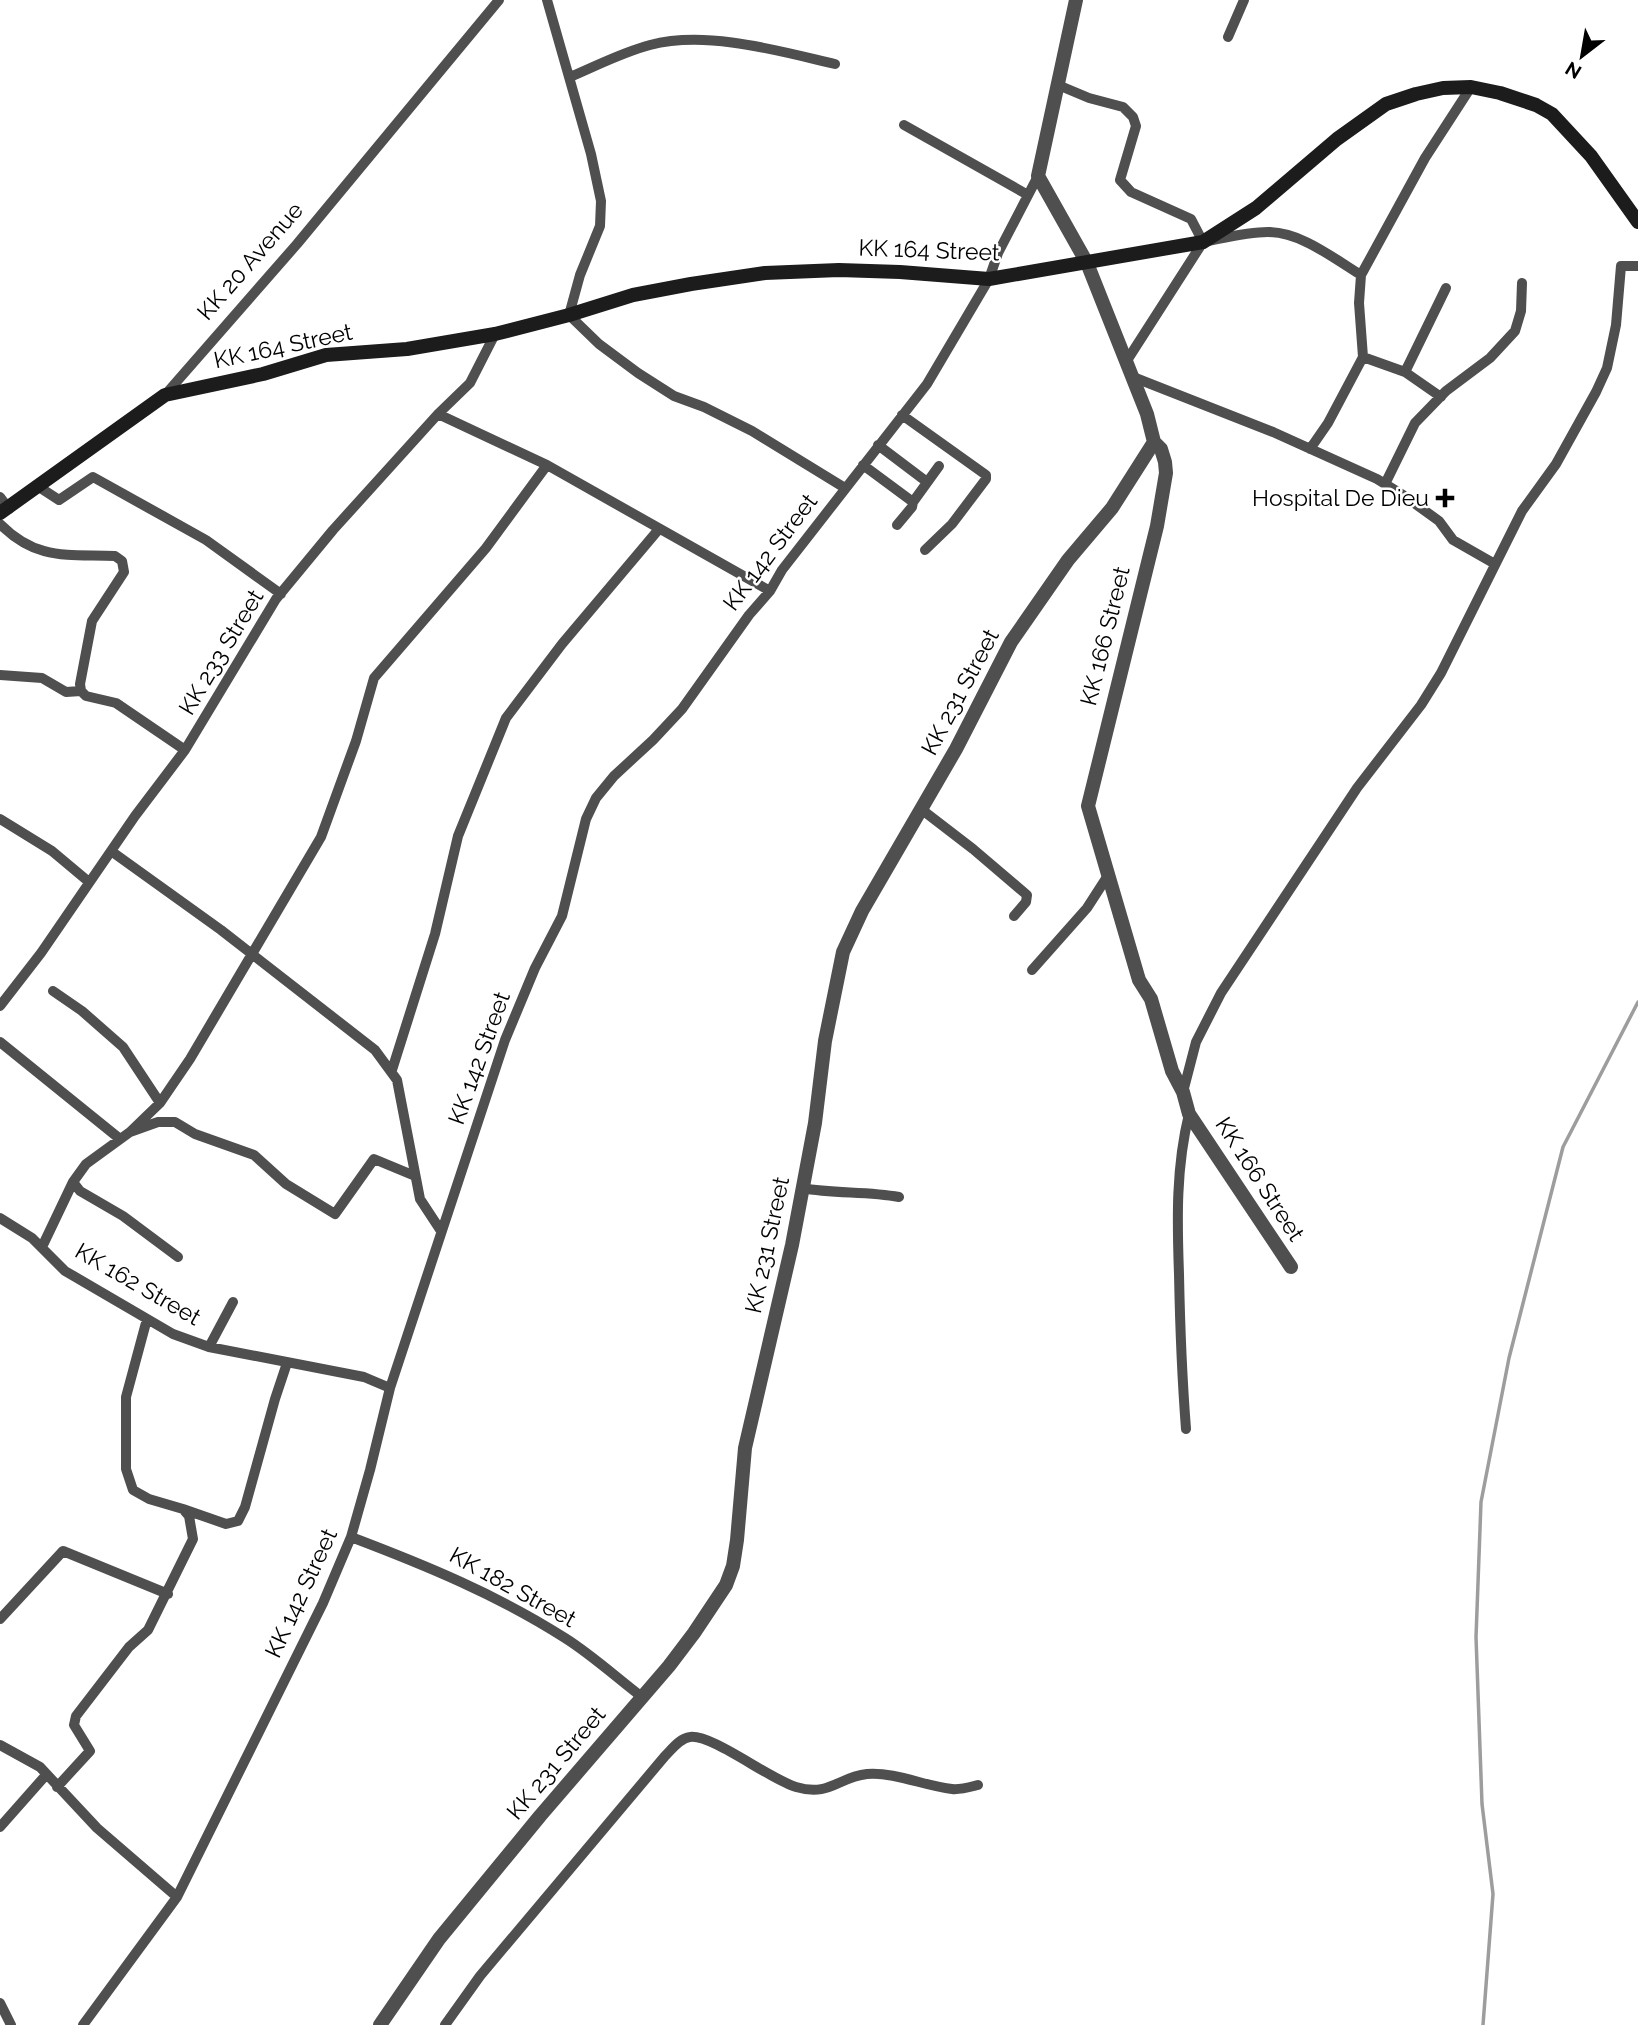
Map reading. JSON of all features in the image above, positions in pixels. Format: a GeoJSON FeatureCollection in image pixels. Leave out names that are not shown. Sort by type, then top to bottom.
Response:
{"type":"FeatureCollection","features":[{"type":"Feature","properties":{"kind":"main road","name":"KK 164 Street"},"geometry":{"type":"LineString","coordinates":[[165,395],[263,374],[326,355],[407,349],[495,334],[633,295],[765,273],[839,270],[989,279],[1203,242],[1256,208],[1337,139],[1386,104],[1416,94],[1471,87],[1512,97],[1552,114],[1591,156],[1638,222]]}},
{"type":"Feature","properties":{"kind":"main road","name":"KK 20 Avenue"},"geometry":{"type":"LineString","coordinates":[[3,506],[39,486],[165,395]]}},
{"type":"Feature","properties":{"kind":"street","name":"KK 20 Avenue"},"geometry":{"type":"LineString","coordinates":[[165,395],[297,244],[499,0]]}},
{"type":"Feature","properties":{"kind":"street"},"geometry":{"type":"LineString","coordinates":[[547,0],[591,154],[602,214],[569,315],[599,344],[674,396],[716,412],[752,431],[845,488]]}},
{"type":"Feature","properties":{"kind":"street"},"geometry":{"type":"LineString","coordinates":[[1038,176],[1076,0]]}},
{"type":"Feature","properties":{"kind":"street"},"geometry":{"type":"LineString","coordinates":[[1228,37],[1241,1]]}},
{"type":"Feature","properties":{"kind":"street"},"geometry":{"type":"LineString","coordinates":[[570,77],[648,45],[692,39],[761,47],[835,64]]}},
{"type":"Feature","properties":{"kind":"street"},"geometry":{"type":"LineString","coordinates":[[1058,85],[1089,98],[1123,107],[1133,117],[1136,126],[1120,180],[1131,192],[1191,219],[1203,242]]}},
{"type":"Feature","properties":{"kind":"street"},"geometry":{"type":"LineString","coordinates":[[1310,449],[1328,423],[1363,357],[1359,303],[1361,275],[1425,158],[1471,87]]}},
{"type":"Feature","properties":{"kind":"street"},"geometry":{"type":"LineString","coordinates":[[904,125],[1028,195]]}},
{"type":"Feature","properties":{"kind":"street","name":"KK 142 Street"},"geometry":{"type":"LineString","coordinates":[[83,2025],[177,1897],[323,1603],[351,1537],[390,1388],[441,1231],[505,1040],[530,978],[562,916],[586,819],[596,797],[682,709],[782,570],[927,384],[989,279],[998,253],[1038,176]]}},
{"type":"Feature","properties":{"kind":"street","name":"KK 166 Street"},"geometry":{"type":"LineString","coordinates":[[1038,176],[1087,263],[1133,377],[1154,442],[1161,449],[1166,473],[1157,526],[1088,806],[1139,980],[1151,999],[1172,1072],[1183,1092],[1189,1114],[1291,1267]]}},
{"type":"Feature","properties":{"kind":"street"},"geometry":{"type":"LineString","coordinates":[[1126,362],[1203,242],[1277,232],[1296,237],[1361,275]]}},
{"type":"Feature","properties":{"kind":"street"},"geometry":{"type":"LineString","coordinates":[[1183,1092],[1196,1042],[1221,993],[1357,788],[1421,705],[1441,673],[1522,511],[1556,464],[1596,392],[1607,368],[1616,326],[1621,266],[1638,266]]}},
{"type":"Feature","properties":{"kind":"street"},"geometry":{"type":"LineString","coordinates":[[1385,484],[1415,423],[1441,397],[1490,358],[1515,331],[1521,311],[1522,283]]}},
{"type":"Feature","properties":{"kind":"street"},"geometry":{"type":"LineString","coordinates":[[1405,372],[1446,288]]}},
{"type":"Feature","properties":{"kind":"street","name":"KK 233 Street"},"geometry":{"type":"LineString","coordinates":[[0,1006],[41,953],[185,750],[281,594],[333,530],[438,414],[470,383],[495,334]]}},
{"type":"Feature","properties":{"kind":"street"},"geometry":{"type":"LineString","coordinates":[[1363,357],[1405,372],[1441,397]]}},
{"type":"Feature","properties":{"kind":"street"},"geometry":{"type":"LineString","coordinates":[[1133,377],[1273,432],[1385,484],[1439,522],[1453,540],[1495,564]]}},
{"type":"Feature","properties":{"kind":"street"},"geometry":{"type":"LineString","coordinates":[[438,414],[547,465],[769,591]]}},
{"type":"Feature","properties":{"kind":"street"},"geometry":{"type":"LineString","coordinates":[[902,415],[986,475],[986,479],[952,524],[925,550]]}},
{"type":"Feature","properties":{"kind":"street","name":"KK 231 Street"},"geometry":{"type":"LineString","coordinates":[[380,2025],[439,1939],[694,1633],[726,1585],[733,1566],[745,1448],[792,1245],[815,1123],[825,1041],[842,952],[862,911],[956,749],[1011,642],[1068,560],[1112,508],[1154,442]]}},
{"type":"Feature","properties":{"kind":"street"},"geometry":{"type":"LineString","coordinates":[[877,445],[928,482]]}},
{"type":"Feature","properties":{"kind":"street"},"geometry":{"type":"LineString","coordinates":[[41,1247],[73,1182],[86,1164],[125,1135],[160,1102],[190,1059],[253,955],[320,837],[356,741],[374,678],[486,548],[547,465]]}},
{"type":"Feature","properties":{"kind":"street"},"geometry":{"type":"LineString","coordinates":[[863,465],[913,502]]}},
{"type":"Feature","properties":{"kind":"street"},"geometry":{"type":"LineString","coordinates":[[897,525],[939,466]]}},
{"type":"Feature","properties":{"kind":"street"},"geometry":{"type":"LineString","coordinates":[[39,486],[59,500],[93,477],[205,540],[281,594]]}},
{"type":"Feature","properties":{"kind":"street"},"geometry":{"type":"LineString","coordinates":[[0,524],[29,548],[43,553],[115,556],[122,561],[124,572],[92,621],[81,691]]}},
{"type":"Feature","properties":{"kind":"street"},"geometry":{"type":"LineString","coordinates":[[392,1070],[435,934],[458,836],[506,718],[562,644],[659,529]]}},
{"type":"Feature","properties":{"kind":"street"},"geometry":{"type":"LineString","coordinates":[[0,675],[42,678],[66,692],[81,691],[86,696],[116,703],[185,750]]}},
{"type":"Feature","properties":{"kind":"street"},"geometry":{"type":"LineString","coordinates":[[921,809],[1027,895],[1027,902],[1014,916]]}},
{"type":"Feature","properties":{"kind":"street"},"geometry":{"type":"LineString","coordinates":[[0,819],[52,851],[89,882]]}},
{"type":"Feature","properties":{"kind":"street"},"geometry":{"type":"LineString","coordinates":[[111,851],[253,955],[375,1050],[397,1080],[420,1199],[441,1231]]}},
{"type":"Feature","properties":{"kind":"street"},"geometry":{"type":"LineString","coordinates":[[1032,970],[1087,908],[1107,877]]}},
{"type":"Feature","properties":{"kind":"street"},"geometry":{"type":"LineString","coordinates":[[53,991],[82,1011],[122,1047],[160,1102]]}},
{"type":"Feature","properties":{"kind":"street"},"geometry":{"type":"LineString","coordinates":[[0,1042],[125,1135]]}},
{"type":"Feature","properties":{"kind":"street"},"geometry":{"type":"LineString","coordinates":[[1186,1429],[1181,1359],[1177,1198],[1182,1141],[1189,1114]]}},
{"type":"Feature","properties":{"kind":"street"},"geometry":{"type":"LineString","coordinates":[[125,1135],[158,1122],[175,1122],[195,1134],[254,1155],[286,1184],[335,1214],[374,1159],[415,1177]]}},
{"type":"Feature","properties":{"kind":"street"},"geometry":{"type":"LineString","coordinates":[[73,1182],[80,1191],[123,1216],[178,1257]]}},
{"type":"Feature","properties":{"kind":"street"},"geometry":{"type":"LineString","coordinates":[[802,1188],[825,1193],[855,1192],[899,1196]]}},
{"type":"Feature","properties":{"kind":"street","name":"KK 162 Street"},"geometry":{"type":"LineString","coordinates":[[0,1218],[26,1234],[65,1270],[185,1339],[209,1347],[364,1377],[390,1388]]}},
{"type":"Feature","properties":{"kind":"street"},"geometry":{"type":"LineString","coordinates":[[209,1347],[233,1302]]}},
{"type":"Feature","properties":{"kind":"street"},"geometry":{"type":"LineString","coordinates":[[147,1319],[126,1397],[126,1469],[133,1490],[149,1499],[226,1524],[238,1521],[245,1507],[287,1363]]}},
{"type":"Feature","properties":{"kind":"street"},"geometry":{"type":"LineString","coordinates":[[57,1787],[90,1751],[74,1725],[76,1716],[122,1655],[148,1630],[193,1539],[189,1516],[183,1509]]}},
{"type":"Feature","properties":{"kind":"street","name":"KK 182 Street"},"geometry":{"type":"LineString","coordinates":[[351,1537],[430,1567],[498,1599],[566,1639],[642,1697]]}},
{"type":"Feature","properties":{"kind":"street"},"geometry":{"type":"LineString","coordinates":[[0,1619],[63,1551],[168,1594]]}},
{"type":"Feature","properties":{"kind":"street"},"geometry":{"type":"LineString","coordinates":[[445,2025],[480,1976],[683,1738],[692,1736],[713,1743],[794,1787],[818,1791],[866,1774],[954,1789],[978,1785]]}},
{"type":"Feature","properties":{"kind":"street"},"geometry":{"type":"LineString","coordinates":[[0,1745],[36,1764],[97,1828],[177,1897]]}},
{"type":"Feature","properties":{"kind":"street"},"geometry":{"type":"LineString","coordinates":[[0,1827],[46,1775]]}},
{"type":"Feature","properties":{"kind":"street"},"geometry":{"type":"LineString","coordinates":[[0,2003],[11,2025]]}},
{"type":"Feature","properties":{"kind":"waterway"},"geometry":{"type":"LineString","coordinates":[[1483,2025],[1493,1894],[1482,1804],[1476,1637],[1481,1502],[1509,1358],[1563,1147],[1638,1002]]}},
{"type":"Feature","properties":{"kind":"place","name":"Hospital De Dieu"},"geometry":{"type":"Point","coordinates":[1445,498]}}]}
